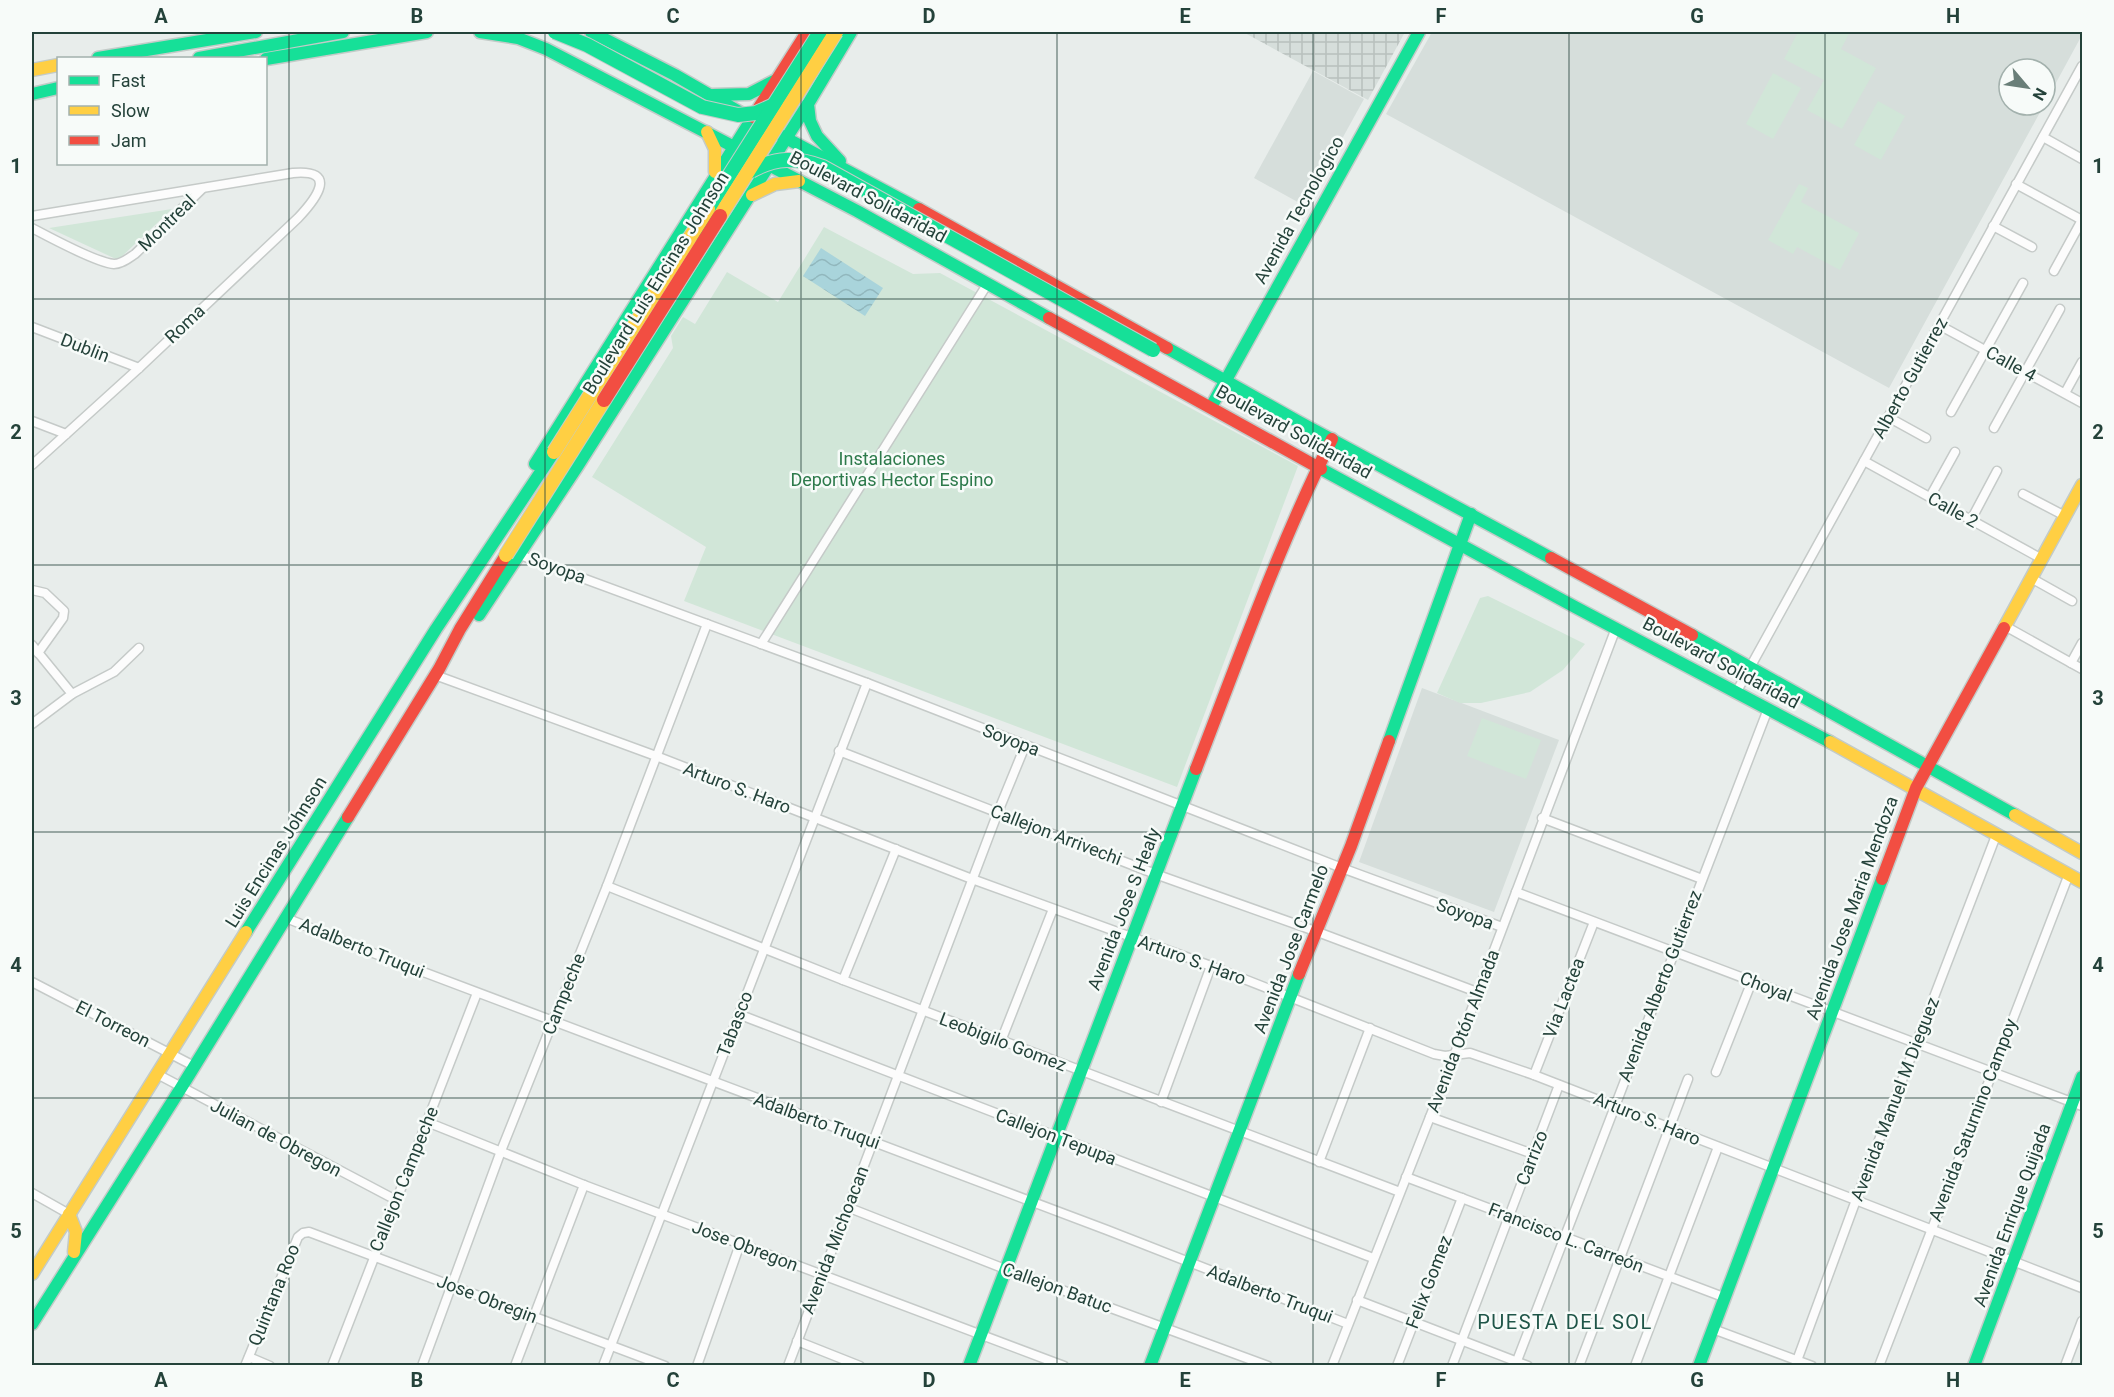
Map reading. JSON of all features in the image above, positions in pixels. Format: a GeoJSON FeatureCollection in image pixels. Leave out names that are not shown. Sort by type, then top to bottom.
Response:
{"type":"FeatureCollection","features":[{"type":"Feature","properties":{"kind":"main road"},"geometry":{"type":"LineString","coordinates":[[113,57],[256,32]]}},
{"type":"Feature","properties":{"kind":"main road"},"geometry":{"type":"LineString","coordinates":[[204,57],[343,32]]}},
{"type":"Feature","properties":{"kind":"main road"},"geometry":{"type":"LineString","coordinates":[[267,59],[427,32]]}},
{"type":"Feature","properties":{"kind":"main road","name":"Boulevard Solidaridad"},"geometry":{"type":"LineString","coordinates":[[480,32],[518,39],[539,46],[770,165],[988,283],[1318,467],[1916,788],[2082,882]]}},
{"type":"Feature","properties":{"kind":"main road"},"geometry":{"type":"LineString","coordinates":[[555,32],[587,45],[702,107],[722,114],[739,116],[770,108],[782,100],[795,86],[829,34]]}},
{"type":"Feature","properties":{"kind":"main road","name":"Boulevard Solidaridad"},"geometry":{"type":"LineString","coordinates":[[591,32],[644,58],[1332,440],[1752,667],[1928,764],[2082,853]]}},
{"type":"Feature","properties":{"kind":"main road"},"geometry":{"type":"LineString","coordinates":[[498,536],[534,466],[807,32]]}},
{"type":"Feature","properties":{"kind":"main road"},"geometry":{"type":"LineString","coordinates":[[32,1324],[286,918],[437,672],[460,629],[513,555],[770,165],[851,32]]}},
{"type":"Feature","properties":{"kind":"main road","name":"Avenida Tecnologico"},"geometry":{"type":"LineString","coordinates":[[1211,407],[1419,32]]}},
{"type":"Feature","properties":{"kind":"main road","name":"Boulevard Luis Encinas Johnson"},"geometry":{"type":"LineString","coordinates":[[554,452],[691,236],[829,34]]}},
{"type":"Feature","properties":{"kind":"main road","name":"Boulevard Luis Encinas Johnson"},"geometry":{"type":"LineString","coordinates":[[513,555],[829,34]]}},
{"type":"Feature","properties":{"kind":"main road"},"geometry":{"type":"LineString","coordinates":[[627,90],[640,75],[644,58]]}},
{"type":"Feature","properties":{"kind":"main road"},"geometry":{"type":"LineString","coordinates":[[32,70],[57,65]]}},
{"type":"Feature","properties":{"kind":"main road"},"geometry":{"type":"LineString","coordinates":[[708,94],[733,96],[749,94],[776,80]]}},
{"type":"Feature","properties":{"kind":"main road"},"geometry":{"type":"LineString","coordinates":[[32,94],[57,88]]}},
{"type":"Feature","properties":{"kind":"main road"},"geometry":{"type":"LineString","coordinates":[[808,104],[808,113],[816,136],[828,151],[857,176]]}},
{"type":"Feature","properties":{"kind":"main road"},"geometry":{"type":"LineString","coordinates":[[707,132],[715,149],[714,178]]}},
{"type":"Feature","properties":{"kind":"main road"},"geometry":{"type":"LineString","coordinates":[[691,236],[752,171],[768,161],[786,158],[804,159],[823,167],[1168,358],[1191,360]]}},
{"type":"Feature","properties":{"kind":"main road"},"geometry":{"type":"LineString","coordinates":[[748,198],[765,188],[799,181]]}},
{"type":"Feature","properties":{"kind":"main road","name":"Avenida Jose S Healy"},"geometry":{"type":"LineString","coordinates":[[969,1365],[1080,1071],[1158,875],[1241,652],[1309,485],[1332,440]]}},
{"type":"Feature","properties":{"kind":"main road","name":"Luis Encinas Johnson"},"geometry":{"type":"LineString","coordinates":[[32,1274],[436,629],[554,452]]}},
{"type":"Feature","properties":{"kind":"main road","name":"Avenida Jose Maria Mendoza"},"geometry":{"type":"LineString","coordinates":[[1700,1365],[1916,788],[2081,490]]}},
{"type":"Feature","properties":{"kind":"main road","name":"Avenida Jose Carmelo"},"geometry":{"type":"LineString","coordinates":[[1150,1365],[1315,931],[1342,868],[1471,514]]}},
{"type":"Feature","properties":{"kind":"main road","name":"Avenida Enrique Quijada"},"geometry":{"type":"LineString","coordinates":[[1974,1365],[2078,1105],[2082,1077]]}},
{"type":"Feature","properties":{"kind":"main road"},"geometry":{"type":"LineString","coordinates":[[69,1214],[75,1223],[77,1240],[73,1257]]}},
{"type":"Feature","properties":{"kind":"street","name":"Alberto Gutierrez"},"geometry":{"type":"LineString","coordinates":[[1737,691],[2082,66]]}},
{"type":"Feature","properties":{"kind":"street"},"geometry":{"type":"LineString","coordinates":[[2043,137],[2082,159]]}},
{"type":"Feature","properties":{"kind":"street","name":"Montreal"},"geometry":{"type":"LineString","coordinates":[[32,216],[293,173],[315,174]]}},
{"type":"Feature","properties":{"kind":"street","name":"Roma"},"geometry":{"type":"LineString","coordinates":[[32,465],[139,368],[312,204],[321,188],[315,174]]}},
{"type":"Feature","properties":{"kind":"street"},"geometry":{"type":"LineString","coordinates":[[2016,184],[2082,220],[2054,271]]}},
{"type":"Feature","properties":{"kind":"street","name":"Montreal"},"geometry":{"type":"LineString","coordinates":[[32,228],[101,260],[115,264],[135,254],[202,188]]}},
{"type":"Feature","properties":{"kind":"street"},"geometry":{"type":"LineString","coordinates":[[1994,226],[2032,247]]}},
{"type":"Feature","properties":{"kind":"street"},"geometry":{"type":"LineString","coordinates":[[760,644],[988,283]]}},
{"type":"Feature","properties":{"kind":"street"},"geometry":{"type":"LineString","coordinates":[[1951,412],[2022,283]]}},
{"type":"Feature","properties":{"kind":"street"},"geometry":{"type":"LineString","coordinates":[[1994,428],[2060,309]]}},
{"type":"Feature","properties":{"kind":"street","name":"Calle 4"},"geometry":{"type":"LineString","coordinates":[[1939,325],[2082,403]]}},
{"type":"Feature","properties":{"kind":"street","name":"Dublin"},"geometry":{"type":"LineString","coordinates":[[32,327],[139,368]]}},
{"type":"Feature","properties":{"kind":"street"},"geometry":{"type":"LineString","coordinates":[[2065,393],[2082,362]]}},
{"type":"Feature","properties":{"kind":"street"},"geometry":{"type":"LineString","coordinates":[[1888,417],[1926,438]]}},
{"type":"Feature","properties":{"kind":"street"},"geometry":{"type":"LineString","coordinates":[[32,421],[66,434]]}},
{"type":"Feature","properties":{"kind":"street"},"geometry":{"type":"LineString","coordinates":[[1930,497],[1955,452]]}},
{"type":"Feature","properties":{"kind":"street","name":"Calle 2"},"geometry":{"type":"LineString","coordinates":[[1864,461],[2042,559]]}},
{"type":"Feature","properties":{"kind":"street"},"geometry":{"type":"LineString","coordinates":[[1971,520],[1997,471]]}},
{"type":"Feature","properties":{"kind":"street"},"geometry":{"type":"LineString","coordinates":[[2023,494],[2065,516]]}},
{"type":"Feature","properties":{"kind":"street","name":"Soyopa"},"geometry":{"type":"LineString","coordinates":[[513,555],[867,683],[1342,868],[1502,927]]}},
{"type":"Feature","properties":{"kind":"street"},"geometry":{"type":"LineString","coordinates":[[2031,578],[2072,601]]}},
{"type":"Feature","properties":{"kind":"street"},"geometry":{"type":"LineString","coordinates":[[32,590],[45,593],[64,611],[63,618],[39,653]]}},
{"type":"Feature","properties":{"kind":"street","name":"Campeche"},"geometry":{"type":"LineString","coordinates":[[422,1365],[501,1151],[607,886],[707,624]]}},
{"type":"Feature","properties":{"kind":"street"},"geometry":{"type":"LineString","coordinates":[[2005,626],[2082,669]]}},
{"type":"Feature","properties":{"kind":"street","name":"Avenida Otón Almada"},"geometry":{"type":"LineString","coordinates":[[1332,1365],[1454,1056],[1476,992],[1616,628]]}},
{"type":"Feature","properties":{"kind":"street"},"geometry":{"type":"LineString","coordinates":[[2072,663],[2082,643]]}},
{"type":"Feature","properties":{"kind":"street"},"geometry":{"type":"LineString","coordinates":[[32,645],[72,694]]}},
{"type":"Feature","properties":{"kind":"street"},"geometry":{"type":"LineString","coordinates":[[32,724],[72,694],[114,672],[139,648]]}},
{"type":"Feature","properties":{"kind":"street","name":"Arturo S. Haro"},"geometry":{"type":"LineString","coordinates":[[437,672],[972,879],[1290,996],[1434,1054],[1454,1056],[1470,1053],[1534,1075],[2082,1288]]}},
{"type":"Feature","properties":{"kind":"street","name":"Tabasco"},"geometry":{"type":"LineString","coordinates":[[603,1365],[867,683]]}},
{"type":"Feature","properties":{"kind":"street","name":"Avenida Alberto Gutierrez"},"geometry":{"type":"LineString","coordinates":[[1516,1363],[1768,709]]}},
{"type":"Feature","properties":{"kind":"street","name":"Avenida Michoacan"},"geometry":{"type":"LineString","coordinates":[[788,1365],[972,879],[1025,746]]}},
{"type":"Feature","properties":{"kind":"street","name":"Callejon Arrivechi"},"geometry":{"type":"LineString","coordinates":[[839,752],[1158,875],[1476,992]]}},
{"type":"Feature","properties":{"kind":"street"},"geometry":{"type":"LineString","coordinates":[[1542,818],[1702,879]]}},
{"type":"Feature","properties":{"kind":"street","name":"Avenida Manuel M Dieguez"},"geometry":{"type":"LineString","coordinates":[[1796,1363],[1997,833]]}},
{"type":"Feature","properties":{"kind":"street"},"geometry":{"type":"LineString","coordinates":[[843,980],[896,849]]}},
{"type":"Feature","properties":{"kind":"street","name":"Avenida Saturnino Campoy"},"geometry":{"type":"LineString","coordinates":[[1879,1365],[2069,874]]}},
{"type":"Feature","properties":{"kind":"street","name":"Leobigilo Gomez"},"geometry":{"type":"LineString","coordinates":[[607,886],[1001,1041],[1400,1192]]}},
{"type":"Feature","properties":{"kind":"street","name":"Choyal"},"geometry":{"type":"LineString","coordinates":[[1516,892],[2078,1105]]}},
{"type":"Feature","properties":{"kind":"street"},"geometry":{"type":"LineString","coordinates":[[1001,1041],[1053,909]]}},
{"type":"Feature","properties":{"kind":"street","name":"Adalberto Truqui"},"geometry":{"type":"LineString","coordinates":[[286,918],[1347,1324]]}},
{"type":"Feature","properties":{"kind":"street","name":"Via Lactea"},"geometry":{"type":"LineString","coordinates":[[1534,1075],[1594,922]]}},
{"type":"Feature","properties":{"kind":"street"},"geometry":{"type":"LineString","coordinates":[[1161,1102],[1211,966]]}},
{"type":"Feature","properties":{"kind":"street"},"geometry":{"type":"LineString","coordinates":[[1716,1072],[1752,981]]}},
{"type":"Feature","properties":{"kind":"street","name":"El Torreon"},"geometry":{"type":"LineString","coordinates":[[32,982],[194,1066]]}},
{"type":"Feature","properties":{"kind":"street","name":"Callejon Campeche"},"geometry":{"type":"LineString","coordinates":[[332,1365],[477,993]]}},
{"type":"Feature","properties":{"kind":"street","name":"Callejon Tepupa"},"geometry":{"type":"LineString","coordinates":[[738,1014],[897,1077],[1374,1258]]}},
{"type":"Feature","properties":{"kind":"street"},"geometry":{"type":"LineString","coordinates":[[1319,1162],[1370,1028]]}},
{"type":"Feature","properties":{"kind":"street","name":"Julian de Obregon"},"geometry":{"type":"LineString","coordinates":[[157,1074],[396,1200]]}},
{"type":"Feature","properties":{"kind":"street"},"geometry":{"type":"LineString","coordinates":[[1579,1365],[1688,1079]]}},
{"type":"Feature","properties":{"kind":"street","name":"Carrizo"},"geometry":{"type":"LineString","coordinates":[[1452,1365],[1559,1085]]}},
{"type":"Feature","properties":{"kind":"street"},"geometry":{"type":"LineString","coordinates":[[1430,1117],[1533,1154]]}},
{"type":"Feature","properties":{"kind":"street","name":"Jose Obregon"},"geometry":{"type":"LineString","coordinates":[[427,1122],[584,1185],[1064,1365]]}},
{"type":"Feature","properties":{"kind":"street"},"geometry":{"type":"LineString","coordinates":[[1635,1365],[1718,1147]]}},
{"type":"Feature","properties":{"kind":"street","name":"Francisco L. Carreón"},"geometry":{"type":"LineString","coordinates":[[1406,1178],[1726,1298]]}},
{"type":"Feature","properties":{"kind":"street"},"geometry":{"type":"LineString","coordinates":[[514,1365],[584,1185]]}},
{"type":"Feature","properties":{"kind":"street"},"geometry":{"type":"LineString","coordinates":[[32,1193],[69,1214]]}},
{"type":"Feature","properties":{"kind":"street","name":"Felix Gomez"},"geometry":{"type":"LineString","coordinates":[[1397,1365],[1462,1198]]}},
{"type":"Feature","properties":{"kind":"street","name":"Callejon Batuc"},"geometry":{"type":"LineString","coordinates":[[847,1207],[1005,1269],[1268,1365]]}},
{"type":"Feature","properties":{"kind":"street","name":"Jose Obregin"},"geometry":{"type":"LineString","coordinates":[[309,1232],[665,1365]]}},
{"type":"Feature","properties":{"kind":"street","name":"Quintana Roo"},"geometry":{"type":"LineString","coordinates":[[247,1361],[298,1237],[309,1232]]}},
{"type":"Feature","properties":{"kind":"street"},"geometry":{"type":"LineString","coordinates":[[697,1365],[740,1244]]}},
{"type":"Feature","properties":{"kind":"street","name":"Adalberto Truqui"},"geometry":{"type":"LineString","coordinates":[[1357,1300],[1462,1339],[1516,1363],[1528,1365]]}},
{"type":"Feature","properties":{"kind":"street"},"geometry":{"type":"LineString","coordinates":[[2065,1365],[2082,1321]]}},
{"type":"Feature","properties":{"kind":"street"},"geometry":{"type":"LineString","coordinates":[[1713,1329],[1796,1363],[1812,1365]]}},
{"type":"Feature","properties":{"kind":"street"},"geometry":{"type":"LineString","coordinates":[[797,1341],[860,1365]]}},
{"type":"Feature","properties":{"kind":"street"},"geometry":{"type":"LineString","coordinates":[[247,1361],[270,1365]]}},
{"type":"Feature","properties":{"kind":"shaded area"},"geometry":{"type":"Polygon","coordinates":[[[1243,32],[1405,32],[1368,100],[1243,32]]]}},
{"type":"Feature","properties":{"kind":"shaded area"},"geometry":{"type":"Polygon","coordinates":[[[1432,32],[2082,32],[2057,81],[2057,57],[1997,57],[1997,117],[2037,117],[1889,388],[1386,114],[1432,32]]]}},
{"type":"Feature","properties":{"kind":"shaded area"},"geometry":{"type":"Polygon","coordinates":[[[1313,71],[1364,99],[1305,206],[1254,178],[1313,71]]]}},
{"type":"Feature","properties":{"kind":"shaded area"},"geometry":{"type":"Polygon","coordinates":[[[1422,688],[1559,740],[1494,912],[1359,862],[1422,688]]]}},
{"type":"Feature","properties":{"kind":"green space"},"geometry":{"type":"Polygon","coordinates":[[[1798,32],[1850,32],[1841,49],[1876,68],[1842,129],[1807,110],[1824,80],[1784,59],[1798,32]]]}},
{"type":"Feature","properties":{"kind":"green space"},"geometry":{"type":"Polygon","coordinates":[[[1773,73],[1801,88],[1773,139],[1746,124],[1773,73]]]}},
{"type":"Feature","properties":{"kind":"green space"},"geometry":{"type":"Polygon","coordinates":[[[1878,101],[1905,116],[1881,160],[1854,145],[1878,101]]]}},
{"type":"Feature","properties":{"kind":"green space"},"geometry":{"type":"Polygon","coordinates":[[[1799,184],[1808,188],[1801,202],[1859,233],[1840,270],[1797,247],[1793,254],[1768,240],[1799,184]]]}},
{"type":"Feature","properties":{"kind":"green space"},"geometry":{"type":"Polygon","coordinates":[[[172,209],[118,260],[49,228],[172,209]]]}},
{"type":"Feature","properties":{"kind":"green space","name":"Instalaciones Deportivas Hector Espino"},"geometry":{"type":"Polygon","coordinates":[[[824,227],[913,274],[940,273],[1298,466],[1177,787],[684,601],[706,547],[592,477],[673,348],[671,336],[683,317],[695,324],[727,272],[778,302],[824,227]]]}},
{"type":"Feature","properties":{"kind":"green space"},"geometry":{"type":"Polygon","coordinates":[[[1488,596],[1585,644],[1563,670],[1530,692],[1481,703],[1460,703],[1437,693],[1480,598],[1488,596]]]}},
{"type":"Feature","properties":{"kind":"green space"},"geometry":{"type":"Polygon","coordinates":[[[1482,718],[1541,740],[1526,779],[1467,756],[1482,718]]]}},
{"type":"Feature","properties":{"kind":"water"},"geometry":{"type":"Polygon","coordinates":[[[821,248],[883,288],[865,316],[803,276],[821,248]]]}},
{"type":"Feature","properties":{"kind":"traffic: fast"},"geometry":{"type":"LineString","coordinates":[[104,57],[256,32]]}},
{"type":"Feature","properties":{"kind":"traffic: fast"},"geometry":{"type":"LineString","coordinates":[[205,57],[343,32]]}},
{"type":"Feature","properties":{"kind":"traffic: fast"},"geometry":{"type":"LineString","coordinates":[[267,59],[427,32]]}},
{"type":"Feature","properties":{"kind":"traffic: fast"},"geometry":{"type":"LineString","coordinates":[[480,32],[518,38],[546,49],[857,211],[1049,318]]}},
{"type":"Feature","properties":{"kind":"traffic: fast"},"geometry":{"type":"LineString","coordinates":[[555,32],[587,45],[702,107],[738,115],[756,113],[774,105]]}},
{"type":"Feature","properties":{"kind":"traffic: fast"},"geometry":{"type":"LineString","coordinates":[[591,32],[675,75],[767,128],[919,209]]}},
{"type":"Feature","properties":{"kind":"traffic: fast"},"geometry":{"type":"LineString","coordinates":[[708,209],[820,32]]}},
{"type":"Feature","properties":{"kind":"traffic: fast"},"geometry":{"type":"LineString","coordinates":[[840,161],[817,136],[810,121],[808,104],[851,32]]}},
{"type":"Feature","properties":{"kind":"traffic: fast"},"geometry":{"type":"LineString","coordinates":[[1211,407],[1419,32]]}},
{"type":"Feature","properties":{"kind":"traffic: fast"},"geometry":{"type":"LineString","coordinates":[[713,95],[749,94],[774,81]]}},
{"type":"Feature","properties":{"kind":"traffic: fast"},"geometry":{"type":"LineString","coordinates":[[32,94],[57,88]]}},
{"type":"Feature","properties":{"kind":"traffic: fast"},"geometry":{"type":"LineString","coordinates":[[479,615],[577,467],[808,104]]}},
{"type":"Feature","properties":{"kind":"traffic: fast"},"geometry":{"type":"LineString","coordinates":[[535,464],[753,117]]}},
{"type":"Feature","properties":{"kind":"traffic: fast"},"geometry":{"type":"LineString","coordinates":[[751,171],[769,163],[786,160],[804,161],[823,167],[1153,350]]}},
{"type":"Feature","properties":{"kind":"traffic: fast"},"geometry":{"type":"LineString","coordinates":[[691,236],[716,210]]}},
{"type":"Feature","properties":{"kind":"traffic: fast"},"geometry":{"type":"LineString","coordinates":[[1167,348],[1551,558]]}},
{"type":"Feature","properties":{"kind":"traffic: fast"},"geometry":{"type":"LineString","coordinates":[[246,932],[436,629],[554,452]]}},
{"type":"Feature","properties":{"kind":"traffic: fast"},"geometry":{"type":"LineString","coordinates":[[1321,469],[1830,742]]}},
{"type":"Feature","properties":{"kind":"traffic: fast"},"geometry":{"type":"LineString","coordinates":[[1389,741],[1471,514]]}},
{"type":"Feature","properties":{"kind":"traffic: fast"},"geometry":{"type":"LineString","coordinates":[[1692,635],[2015,815]]}},
{"type":"Feature","properties":{"kind":"traffic: fast"},"geometry":{"type":"LineString","coordinates":[[969,1366],[1196,769]]}},
{"type":"Feature","properties":{"kind":"traffic: fast"},"geometry":{"type":"LineString","coordinates":[[32,1324],[348,817]]}},
{"type":"Feature","properties":{"kind":"traffic: fast"},"geometry":{"type":"LineString","coordinates":[[1699,1366],[1882,879]]}},
{"type":"Feature","properties":{"kind":"traffic: fast"},"geometry":{"type":"LineString","coordinates":[[1150,1366],[1299,974]]}},
{"type":"Feature","properties":{"kind":"traffic: fast"},"geometry":{"type":"LineString","coordinates":[[1974,1366],[2082,1077]]}},
{"type":"Feature","properties":{"kind":"traffic: slow"},"geometry":{"type":"LineString","coordinates":[[720,216],[836,32]]}},
{"type":"Feature","properties":{"kind":"traffic: slow"},"geometry":{"type":"LineString","coordinates":[[32,70],[57,65]]}},
{"type":"Feature","properties":{"kind":"traffic: slow"},"geometry":{"type":"LineString","coordinates":[[707,132],[715,149],[715,172]]}},
{"type":"Feature","properties":{"kind":"traffic: slow"},"geometry":{"type":"LineString","coordinates":[[752,195],[775,184],[799,181]]}},
{"type":"Feature","properties":{"kind":"traffic: slow"},"geometry":{"type":"LineString","coordinates":[[554,452],[708,209]]}},
{"type":"Feature","properties":{"kind":"traffic: slow"},"geometry":{"type":"LineString","coordinates":[[506,555],[604,400]]}},
{"type":"Feature","properties":{"kind":"traffic: slow"},"geometry":{"type":"LineString","coordinates":[[2004,628],[2082,485]]}},
{"type":"Feature","properties":{"kind":"traffic: slow"},"geometry":{"type":"LineString","coordinates":[[1830,742],[2082,882]]}},
{"type":"Feature","properties":{"kind":"traffic: slow"},"geometry":{"type":"LineString","coordinates":[[2015,815],[2082,853]]}},
{"type":"Feature","properties":{"kind":"traffic: slow"},"geometry":{"type":"LineString","coordinates":[[32,1274],[246,932]]}},
{"type":"Feature","properties":{"kind":"traffic: slow"},"geometry":{"type":"LineString","coordinates":[[69,1214],[76,1232],[74,1252]]}},
{"type":"Feature","properties":{"kind":"traffic: jam"},"geometry":{"type":"LineString","coordinates":[[753,117],[807,32]]}},
{"type":"Feature","properties":{"kind":"traffic: jam"},"geometry":{"type":"LineString","coordinates":[[919,209],[1167,348]]}},
{"type":"Feature","properties":{"kind":"traffic: jam"},"geometry":{"type":"LineString","coordinates":[[604,400],[720,216]]}},
{"type":"Feature","properties":{"kind":"traffic: jam"},"geometry":{"type":"LineString","coordinates":[[1049,318],[1321,469]]}},
{"type":"Feature","properties":{"kind":"traffic: jam"},"geometry":{"type":"LineString","coordinates":[[1196,769],[1277,561],[1332,439]]}},
{"type":"Feature","properties":{"kind":"traffic: jam"},"geometry":{"type":"LineString","coordinates":[[348,817],[506,555]]}},
{"type":"Feature","properties":{"kind":"traffic: jam"},"geometry":{"type":"LineString","coordinates":[[1551,558],[1692,635]]}},
{"type":"Feature","properties":{"kind":"traffic: jam"},"geometry":{"type":"LineString","coordinates":[[1882,879],[1916,788],[2004,628]]}},
{"type":"Feature","properties":{"kind":"traffic: jam"},"geometry":{"type":"LineString","coordinates":[[1299,974],[1351,846],[1389,741]]}},
{"type":"Feature","properties":{"kind":"district","name":"PUESTA DEL SOL"},"geometry":{"type":"Point","coordinates":[1565,1322]}}]}
